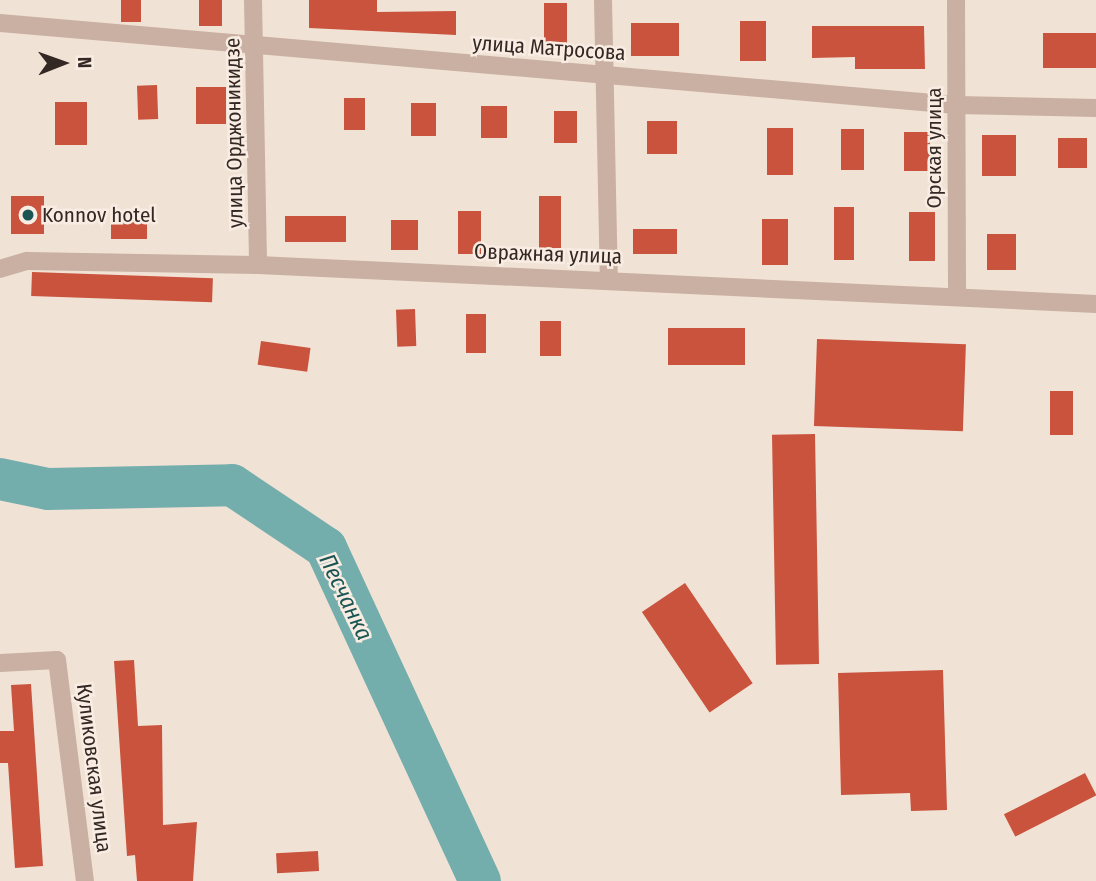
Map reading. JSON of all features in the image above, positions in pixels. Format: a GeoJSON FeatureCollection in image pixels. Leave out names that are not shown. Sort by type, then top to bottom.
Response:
{"type":"FeatureCollection","features":[{"type":"Feature","properties":{"kind":"street","name":"улица Орджоникидзе"},"geometry":{"type":"LineString","coordinates":[[253,0],[257,48],[258,265]]}},
{"type":"Feature","properties":{"kind":"street"},"geometry":{"type":"LineString","coordinates":[[603,0],[609,279]]}},
{"type":"Feature","properties":{"kind":"street","name":"Орская улица"},"geometry":{"type":"LineString","coordinates":[[956,0],[957,295]]}},
{"type":"Feature","properties":{"kind":"street","name":"улица Матросова"},"geometry":{"type":"LineString","coordinates":[[0,23],[257,48],[605,74],[956,105],[1096,108]]}},
{"type":"Feature","properties":{"kind":"street","name":"Овражная улица"},"geometry":{"type":"LineString","coordinates":[[0,270],[26,261],[258,265],[957,295],[1096,304]]}},
{"type":"Feature","properties":{"kind":"street","name":"Куликовская улица"},"geometry":{"type":"LineString","coordinates":[[0,663],[57,660],[85,881]]}},
{"type":"Feature","properties":{"kind":"building"},"geometry":{"type":"Polygon","coordinates":[[[121,0],[141,0],[141,22],[121,22],[121,0]]]}},
{"type":"Feature","properties":{"kind":"building"},"geometry":{"type":"Polygon","coordinates":[[[199,0],[222,0],[222,26],[199,26],[199,0]]]}},
{"type":"Feature","properties":{"kind":"building"},"geometry":{"type":"Polygon","coordinates":[[[309,0],[377,0],[377,12],[456,11],[456,35],[309,28],[309,0]]]}},
{"type":"Feature","properties":{"kind":"building"},"geometry":{"type":"Polygon","coordinates":[[[544,3],[567,3],[567,43],[544,43],[544,3]]]}},
{"type":"Feature","properties":{"kind":"building"},"geometry":{"type":"Polygon","coordinates":[[[740,21],[766,21],[766,61],[740,61],[740,21]]]}},
{"type":"Feature","properties":{"kind":"building"},"geometry":{"type":"Polygon","coordinates":[[[631,23],[679,23],[679,56],[631,56],[631,23]]]}},
{"type":"Feature","properties":{"kind":"building"},"geometry":{"type":"Polygon","coordinates":[[[812,26],[924,26],[925,69],[855,69],[855,57],[812,58],[812,26]]]}},
{"type":"Feature","properties":{"kind":"building"},"geometry":{"type":"Polygon","coordinates":[[[1043,33],[1096,33],[1096,68],[1043,68],[1043,33]]]}},
{"type":"Feature","properties":{"kind":"building"},"geometry":{"type":"Polygon","coordinates":[[[157,85],[158,119],[138,120],[137,86],[157,85]]]}},
{"type":"Feature","properties":{"kind":"building"},"geometry":{"type":"Polygon","coordinates":[[[196,87],[226,87],[226,124],[196,124],[196,87]]]}},
{"type":"Feature","properties":{"kind":"building"},"geometry":{"type":"Polygon","coordinates":[[[344,98],[365,98],[365,130],[344,130],[344,98]]]}},
{"type":"Feature","properties":{"kind":"building"},"geometry":{"type":"Polygon","coordinates":[[[55,102],[87,102],[87,145],[55,145],[55,102]]]}},
{"type":"Feature","properties":{"kind":"building"},"geometry":{"type":"Polygon","coordinates":[[[411,103],[436,103],[436,136],[411,136],[411,103]]]}},
{"type":"Feature","properties":{"kind":"building"},"geometry":{"type":"Polygon","coordinates":[[[481,106],[507,106],[507,138],[481,138],[481,106]]]}},
{"type":"Feature","properties":{"kind":"building"},"geometry":{"type":"Polygon","coordinates":[[[554,111],[577,111],[577,143],[554,143],[554,111]]]}},
{"type":"Feature","properties":{"kind":"building"},"geometry":{"type":"Polygon","coordinates":[[[647,121],[677,121],[677,154],[647,154],[647,121]]]}},
{"type":"Feature","properties":{"kind":"building"},"geometry":{"type":"Polygon","coordinates":[[[767,128],[793,128],[793,175],[767,175],[767,128]]]}},
{"type":"Feature","properties":{"kind":"building"},"geometry":{"type":"Polygon","coordinates":[[[841,129],[864,129],[864,170],[841,170],[841,129]]]}},
{"type":"Feature","properties":{"kind":"building"},"geometry":{"type":"Polygon","coordinates":[[[904,132],[930,132],[930,171],[904,171],[904,132]]]}},
{"type":"Feature","properties":{"kind":"building"},"geometry":{"type":"Polygon","coordinates":[[[982,135],[1016,135],[1016,176],[982,176],[982,135]]]}},
{"type":"Feature","properties":{"kind":"building"},"geometry":{"type":"Polygon","coordinates":[[[1058,138],[1087,138],[1087,168],[1058,168],[1058,138]]]}},
{"type":"Feature","properties":{"kind":"building","name":"Konnov hotel"},"geometry":{"type":"Polygon","coordinates":[[[11,196],[44,196],[44,234],[11,234],[11,196]]]}},
{"type":"Feature","properties":{"kind":"building"},"geometry":{"type":"Polygon","coordinates":[[[539,196],[561,196],[561,248],[539,248],[539,196]]]}},
{"type":"Feature","properties":{"kind":"building"},"geometry":{"type":"Polygon","coordinates":[[[834,207],[854,207],[854,260],[834,260],[834,207]]]}},
{"type":"Feature","properties":{"kind":"building"},"geometry":{"type":"Polygon","coordinates":[[[458,211],[481,211],[481,254],[458,254],[458,211]]]}},
{"type":"Feature","properties":{"kind":"building"},"geometry":{"type":"Polygon","coordinates":[[[909,212],[935,212],[935,261],[909,261],[909,212]]]}},
{"type":"Feature","properties":{"kind":"building"},"geometry":{"type":"Polygon","coordinates":[[[285,216],[346,216],[346,242],[285,242],[285,216]]]}},
{"type":"Feature","properties":{"kind":"building"},"geometry":{"type":"Polygon","coordinates":[[[111,219],[147,219],[147,239],[111,239],[111,219]]]}},
{"type":"Feature","properties":{"kind":"building"},"geometry":{"type":"Polygon","coordinates":[[[762,219],[788,219],[788,265],[762,265],[762,219]]]}},
{"type":"Feature","properties":{"kind":"building"},"geometry":{"type":"Polygon","coordinates":[[[391,220],[418,220],[418,250],[391,250],[391,220]]]}},
{"type":"Feature","properties":{"kind":"building"},"geometry":{"type":"Polygon","coordinates":[[[633,229],[677,229],[677,254],[633,254],[633,229]]]}},
{"type":"Feature","properties":{"kind":"building"},"geometry":{"type":"Polygon","coordinates":[[[987,234],[1016,234],[1016,270],[987,270],[987,234]]]}},
{"type":"Feature","properties":{"kind":"building"},"geometry":{"type":"Polygon","coordinates":[[[32,272],[213,278],[212,302],[31,296],[32,272]]]}},
{"type":"Feature","properties":{"kind":"building"},"geometry":{"type":"Polygon","coordinates":[[[415,309],[416,346],[397,347],[396,310],[415,309]]]}},
{"type":"Feature","properties":{"kind":"building"},"geometry":{"type":"Polygon","coordinates":[[[466,314],[486,314],[486,353],[466,353],[466,314]]]}},
{"type":"Feature","properties":{"kind":"building"},"geometry":{"type":"Polygon","coordinates":[[[540,321],[561,321],[561,356],[540,356],[540,321]]]}},
{"type":"Feature","properties":{"kind":"building"},"geometry":{"type":"Polygon","coordinates":[[[668,328],[745,328],[745,365],[668,365],[668,328]]]}},
{"type":"Feature","properties":{"kind":"building"},"geometry":{"type":"Polygon","coordinates":[[[817,339],[966,344],[963,431],[814,426],[817,339]]]}},
{"type":"Feature","properties":{"kind":"building"},"geometry":{"type":"Polygon","coordinates":[[[261,341],[311,348],[307,372],[258,365],[261,341]]]}},
{"type":"Feature","properties":{"kind":"building"},"geometry":{"type":"Polygon","coordinates":[[[1050,391],[1073,391],[1073,435],[1050,435],[1050,391]]]}},
{"type":"Feature","properties":{"kind":"building"},"geometry":{"type":"Polygon","coordinates":[[[815,434],[819,664],[776,665],[772,435],[815,434]]]}},
{"type":"Feature","properties":{"kind":"building"},"geometry":{"type":"Polygon","coordinates":[[[685,583],[753,683],[710,712],[642,612],[685,583]]]}},
{"type":"Feature","properties":{"kind":"building"},"geometry":{"type":"Polygon","coordinates":[[[134,660],[138,726],[162,725],[163,825],[197,822],[193,881],[137,881],[135,855],[127,856],[114,661],[134,660]]]}},
{"type":"Feature","properties":{"kind":"building"},"geometry":{"type":"Polygon","coordinates":[[[943,670],[947,810],[911,811],[910,793],[841,795],[838,673],[943,670]]]}},
{"type":"Feature","properties":{"kind":"building"},"geometry":{"type":"Polygon","coordinates":[[[31,684],[43,866],[15,868],[8,763],[0,763],[0,731],[14,731],[11,685],[31,684]]]}},
{"type":"Feature","properties":{"kind":"building"},"geometry":{"type":"Polygon","coordinates":[[[1085,773],[1096,795],[1015,837],[1004,814],[1085,773]]]}},
{"type":"Feature","properties":{"kind":"building"},"geometry":{"type":"Polygon","coordinates":[[[318,851],[319,871],[277,873],[276,853],[318,851]]]}},
{"type":"Feature","properties":{"kind":"waterway","name":"Песчанка"},"geometry":{"type":"LineString","coordinates":[[0,479],[48,489],[232,485],[326,548],[480,881]]}},
{"type":"Feature","properties":{"kind":"place","name":"Konnov hotel"},"geometry":{"type":"Point","coordinates":[28,215]}}]}
